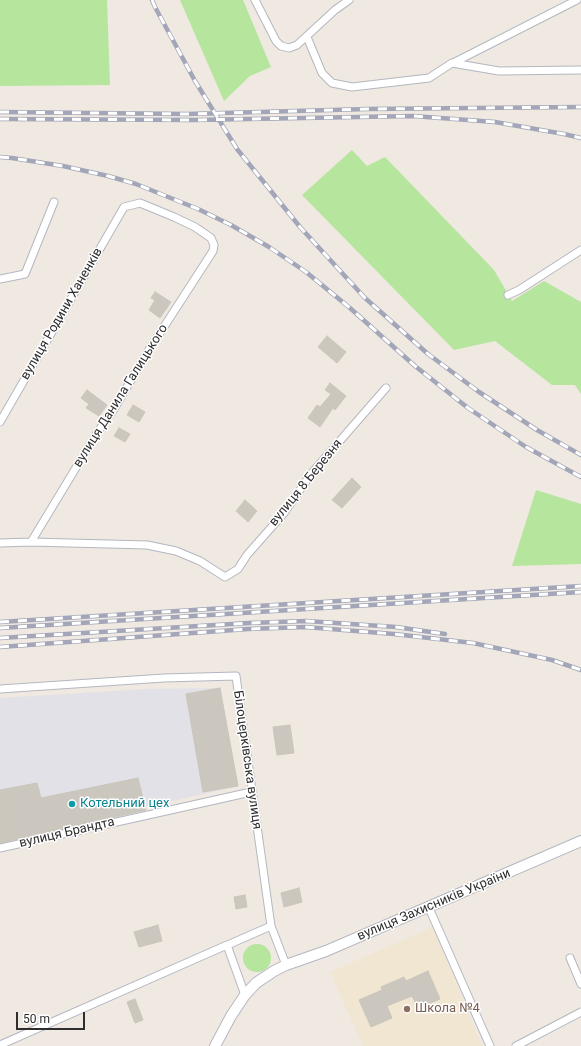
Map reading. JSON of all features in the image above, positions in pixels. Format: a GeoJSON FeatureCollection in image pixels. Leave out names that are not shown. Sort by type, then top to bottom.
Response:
{"type":"FeatureCollection","features":[{"type":"Feature","properties":{"kind":"main road","name":"вулиця Захисників України"},"geometry":{"type":"LineString","coordinates":[[286,965],[326,951],[429,908],[581,841]]}},
{"type":"Feature","properties":{"kind":"main road"},"geometry":{"type":"LineString","coordinates":[[215,1046],[231,1016],[245,995],[256,983],[286,965]]}},
{"type":"Feature","properties":{"kind":"street"},"geometry":{"type":"LineString","coordinates":[[255,0],[276,41],[281,46],[289,48],[297,45],[335,10],[349,0]]}},
{"type":"Feature","properties":{"kind":"street"},"geometry":{"type":"LineString","coordinates":[[307,37],[322,73],[332,83],[352,87],[429,78],[452,63],[577,0]]}},
{"type":"Feature","properties":{"kind":"street"},"geometry":{"type":"LineString","coordinates":[[452,63],[498,72],[581,70]]}},
{"type":"Feature","properties":{"kind":"street"},"geometry":{"type":"LineString","coordinates":[[0,279],[25,274],[54,202]]}},
{"type":"Feature","properties":{"kind":"street","name":"вулиця Данила Галицького"},"geometry":{"type":"LineString","coordinates":[[31,542],[147,353],[213,252],[214,245],[211,238],[195,227],[140,203],[124,207]]}},
{"type":"Feature","properties":{"kind":"street","name":"вулиця Родини Ханенків"},"geometry":{"type":"LineString","coordinates":[[0,422],[124,207]]}},
{"type":"Feature","properties":{"kind":"street"},"geometry":{"type":"LineString","coordinates":[[508,296],[581,250]]}},
{"type":"Feature","properties":{"kind":"street","name":"вулиця 8 Березня"},"geometry":{"type":"LineString","coordinates":[[31,542],[147,545],[176,551],[200,561],[225,577],[238,569],[247,555],[284,513],[311,474],[386,388]]}},
{"type":"Feature","properties":{"kind":"street"},"geometry":{"type":"LineString","coordinates":[[0,542],[31,542]]}},
{"type":"Feature","properties":{"kind":"street","name":"Білоцерківська вулиця"},"geometry":{"type":"LineString","coordinates":[[0,689],[164,678],[236,676],[251,792],[271,926],[286,965]]}},
{"type":"Feature","properties":{"kind":"street","name":"вулиця Брандта"},"geometry":{"type":"LineString","coordinates":[[0,848],[251,792]]}},
{"type":"Feature","properties":{"kind":"street"},"geometry":{"type":"LineString","coordinates":[[429,908],[490,1046]]}},
{"type":"Feature","properties":{"kind":"street"},"geometry":{"type":"LineString","coordinates":[[0,1045],[271,926]]}},
{"type":"Feature","properties":{"kind":"street"},"geometry":{"type":"LineString","coordinates":[[227,945],[245,995]]}},
{"type":"Feature","properties":{"kind":"street"},"geometry":{"type":"LineString","coordinates":[[570,958],[581,984]]}},
{"type":"Feature","properties":{"kind":"street"},"geometry":{"type":"LineString","coordinates":[[516,1046],[581,1012]]}},
{"type":"Feature","properties":{"kind":"shaded area"},"geometry":{"type":"Polygon","coordinates":[[[220,688],[238,786],[0,841],[0,698],[147,689],[220,688]]]}},
{"type":"Feature","properties":{"kind":"shaded area","name":"Школа №4"},"geometry":{"type":"Polygon","coordinates":[[[433,927],[482,1046],[363,1046],[330,972],[433,927]]]}},
{"type":"Feature","properties":{"kind":"green space"},"geometry":{"type":"Polygon","coordinates":[[[0,0],[107,0],[110,85],[0,86],[0,0]]]}},
{"type":"Feature","properties":{"kind":"green space"},"geometry":{"type":"Polygon","coordinates":[[[180,0],[243,0],[271,67],[250,76],[224,101],[180,0]]]}},
{"type":"Feature","properties":{"kind":"green space"},"geometry":{"type":"Polygon","coordinates":[[[352,150],[367,166],[385,157],[494,270],[512,301],[544,281],[581,302],[581,394],[575,385],[552,385],[495,341],[454,350],[302,195],[352,150]]]}},
{"type":"Feature","properties":{"kind":"green space"},"geometry":{"type":"Polygon","coordinates":[[[536,490],[581,504],[581,564],[512,566],[536,490]]]}},
{"type":"Feature","properties":{"kind":"green space"},"geometry":{"type":"Polygon","coordinates":[[[257,944],[263,945],[267,948],[270,952],[270,964],[267,968],[263,971],[257,972],[251,971],[247,968],[244,964],[243,958],[244,952],[247,948],[251,945],[257,944]]]}},
{"type":"Feature","properties":{"kind":"building"},"geometry":{"type":"Polygon","coordinates":[[[155,292],[171,302],[160,318],[149,310],[155,300],[151,298],[155,292]]]}},
{"type":"Feature","properties":{"kind":"building"},"geometry":{"type":"Polygon","coordinates":[[[327,336],[346,352],[337,363],[318,347],[327,336]]]}},
{"type":"Feature","properties":{"kind":"building"},"geometry":{"type":"Polygon","coordinates":[[[330,383],[346,396],[335,410],[333,408],[320,427],[308,418],[317,405],[320,407],[331,394],[325,390],[330,383]]]}},
{"type":"Feature","properties":{"kind":"building"},"geometry":{"type":"Polygon","coordinates":[[[87,390],[107,405],[99,416],[86,408],[89,404],[81,398],[87,390]]]}},
{"type":"Feature","properties":{"kind":"building"},"geometry":{"type":"Polygon","coordinates":[[[133,405],[145,412],[139,422],[127,415],[133,405]]]}},
{"type":"Feature","properties":{"kind":"building"},"geometry":{"type":"Polygon","coordinates":[[[119,428],[130,434],[125,442],[114,436],[119,428]]]}},
{"type":"Feature","properties":{"kind":"building"},"geometry":{"type":"Polygon","coordinates":[[[352,478],[361,487],[342,508],[332,500],[352,478]]]}},
{"type":"Feature","properties":{"kind":"building"},"geometry":{"type":"Polygon","coordinates":[[[245,500],[257,511],[248,522],[236,511],[245,500]]]}},
{"type":"Feature","properties":{"kind":"building"},"geometry":{"type":"Polygon","coordinates":[[[220,688],[238,786],[203,792],[186,694],[220,688]]]}},
{"type":"Feature","properties":{"kind":"building"},"geometry":{"type":"Polygon","coordinates":[[[290,725],[294,753],[277,755],[273,727],[290,725]]]}},
{"type":"Feature","properties":{"kind":"building","name":"Котельний цех"},"geometry":{"type":"Polygon","coordinates":[[[138,778],[146,810],[0,843],[0,790],[37,783],[41,798],[138,778]]]}},
{"type":"Feature","properties":{"kind":"building"},"geometry":{"type":"Polygon","coordinates":[[[299,888],[302,902],[284,907],[281,893],[299,888]]]}},
{"type":"Feature","properties":{"kind":"building"},"geometry":{"type":"Polygon","coordinates":[[[245,895],[247,907],[236,909],[234,897],[245,895]]]}},
{"type":"Feature","properties":{"kind":"building"},"geometry":{"type":"Polygon","coordinates":[[[158,925],[162,941],[139,947],[134,932],[158,925]]]}},
{"type":"Feature","properties":{"kind":"building"},"geometry":{"type":"Polygon","coordinates":[[[428,971],[440,999],[418,1008],[412,996],[387,1006],[392,1018],[371,1027],[359,1000],[382,990],[381,987],[404,977],[406,981],[428,971]]]}},
{"type":"Feature","properties":{"kind":"building"},"geometry":{"type":"Polygon","coordinates":[[[135,999],[143,1020],[135,1023],[127,1002],[135,999]]]}},
{"type":"Feature","properties":{"kind":"railway"},"geometry":{"type":"LineString","coordinates":[[152,0],[195,81],[237,149],[300,227],[365,298],[428,354],[479,392],[537,430],[581,455]]}},
{"type":"Feature","properties":{"kind":"railway"},"geometry":{"type":"LineString","coordinates":[[0,112],[187,114],[368,109],[581,107]]}},
{"type":"Feature","properties":{"kind":"railway"},"geometry":{"type":"LineString","coordinates":[[0,119],[194,120],[413,116],[495,122],[581,138]]}},
{"type":"Feature","properties":{"kind":"railway"},"geometry":{"type":"LineString","coordinates":[[0,157],[63,166],[136,184],[198,209],[231,225],[269,247],[306,272],[350,308],[415,366],[468,408],[526,447],[581,477]]}},
{"type":"Feature","properties":{"kind":"railway"},"geometry":{"type":"LineString","coordinates":[[0,622],[581,586]]}},
{"type":"Feature","properties":{"kind":"railway"},"geometry":{"type":"LineString","coordinates":[[0,628],[581,592]]}},
{"type":"Feature","properties":{"kind":"railway"},"geometry":{"type":"LineString","coordinates":[[0,638],[306,621],[396,627],[445,634]]}},
{"type":"Feature","properties":{"kind":"railway"},"geometry":{"type":"LineString","coordinates":[[0,647],[248,629],[305,627],[394,634],[473,643],[552,660],[581,670]]}},
{"type":"Feature","properties":{"kind":"place","name":"Котельний цех"},"geometry":{"type":"Point","coordinates":[72,804]}},
{"type":"Feature","properties":{"kind":"place","name":"Школа №4"},"geometry":{"type":"Point","coordinates":[407,1009]}}]}
